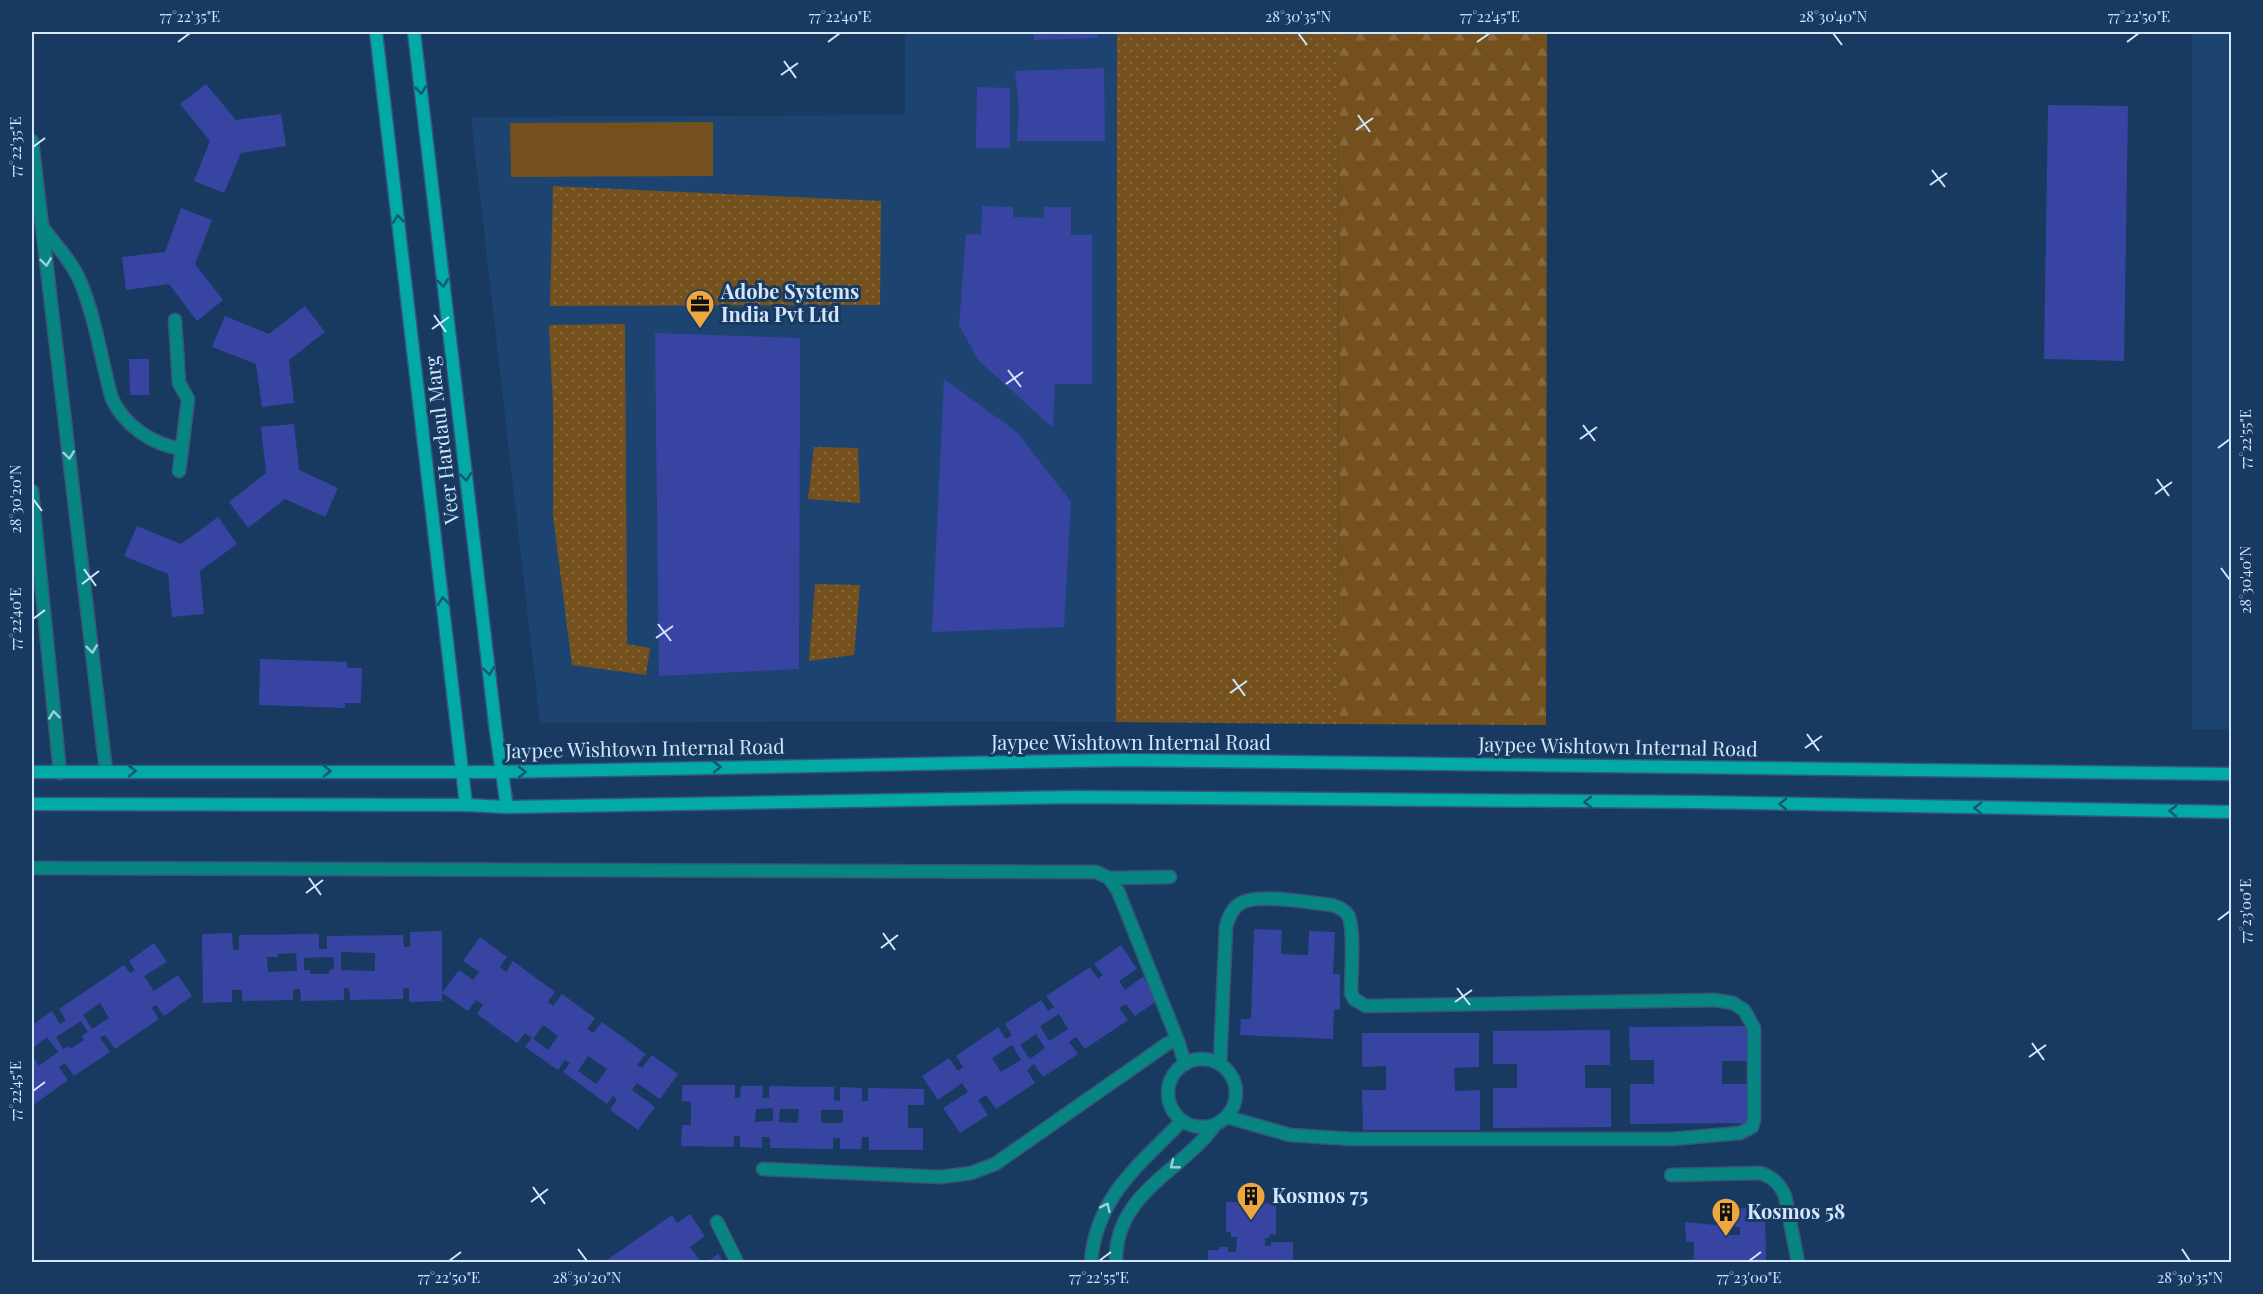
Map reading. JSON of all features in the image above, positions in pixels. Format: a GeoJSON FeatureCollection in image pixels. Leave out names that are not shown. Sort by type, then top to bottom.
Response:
{"type":"FeatureCollection","features":[{"type":"Feature","properties":{"kind":"street","name":"Veer Hardaul Marg"},"geometry":{"type":"LineString","coordinates":[[376,32],[466,805]]}},
{"type":"Feature","properties":{"kind":"street","name":"Veer Hardaul Marg"},"geometry":{"type":"LineString","coordinates":[[414,32],[507,807]]}},
{"type":"Feature","properties":{"kind":"street"},"geometry":{"type":"LineString","coordinates":[[32,141],[106,771]]}},
{"type":"Feature","properties":{"kind":"street"},"geometry":{"type":"LineString","coordinates":[[42,227],[72,266],[80,281],[95,327],[116,409],[126,422],[165,447],[182,449]]}},
{"type":"Feature","properties":{"kind":"street"},"geometry":{"type":"LineString","coordinates":[[175,321],[179,383],[189,399],[179,471]]}},
{"type":"Feature","properties":{"kind":"street"},"geometry":{"type":"LineString","coordinates":[[32,491],[60,773]]}},
{"type":"Feature","properties":{"kind":"street","name":"Jaypee Wishtown Internal Road"},"geometry":{"type":"LineString","coordinates":[[32,772],[501,772],[1125,760],[2232,774]]}},
{"type":"Feature","properties":{"kind":"street"},"geometry":{"type":"LineString","coordinates":[[32,804],[507,807],[1073,797],[1696,802],[2232,813]]}},
{"type":"Feature","properties":{"kind":"street"},"geometry":{"type":"LineString","coordinates":[[32,868],[1096,872],[1108,878],[1118,891],[1185,1064]]}},
{"type":"Feature","properties":{"kind":"street"},"geometry":{"type":"LineString","coordinates":[[1108,878],[1170,877]]}},
{"type":"Feature","properties":{"kind":"street"},"geometry":{"type":"LineString","coordinates":[[1220,1064],[1226,926],[1232,911],[1242,902],[1256,898],[1332,905],[1342,908],[1349,916],[1351,928],[1351,993],[1354,999],[1366,1006],[1715,1000],[1733,1003],[1744,1010],[1754,1028],[1754,1120],[1752,1127],[1740,1133],[1671,1139],[1352,1139],[1290,1135],[1227,1117]]}},
{"type":"Feature","properties":{"kind":"street"},"geometry":{"type":"LineString","coordinates":[[763,1169],[941,1177],[971,1173],[995,1164],[1167,1044],[1178,1041]]}},
{"type":"Feature","properties":{"kind":"street"},"geometry":{"type":"LineString","coordinates":[[1116,1263],[1119,1233],[1130,1212],[1152,1184],[1204,1140],[1215,1125],[1227,1117],[1234,1105],[1236,1092],[1234,1079],[1220,1064],[1199,1059],[1185,1064],[1172,1077],[1168,1092],[1172,1108],[1182,1121],[1193,1126],[1215,1125]]}},
{"type":"Feature","properties":{"kind":"street"},"geometry":{"type":"LineString","coordinates":[[1091,1263],[1094,1235],[1107,1202],[1119,1186],[1182,1121]]}},
{"type":"Feature","properties":{"kind":"street"},"geometry":{"type":"LineString","coordinates":[[1671,1175],[1760,1173],[1776,1181],[1785,1196],[1798,1263]]}},
{"type":"Feature","properties":{"kind":"street"},"geometry":{"type":"LineString","coordinates":[[717,1222],[737,1263]]}},
{"type":"Feature","properties":{"kind":"shaded area","name":"Adobe Systems India Pvt Ltd"},"geometry":{"type":"Polygon","coordinates":[[[905,32],[1117,32],[1116,722],[540,723],[471,117],[905,115],[905,32]]]}},
{"type":"Feature","properties":{"kind":"shaded area"},"geometry":{"type":"Polygon","coordinates":[[[2192,32],[2231,32],[2231,729],[2192,729],[2192,32]]]}},
{"type":"Feature","properties":{"kind":"green space"},"geometry":{"type":"Polygon","coordinates":[[[1117,32],[1339,32],[1338,724],[1116,722],[1117,32]]]}},
{"type":"Feature","properties":{"kind":"green space"},"geometry":{"type":"Polygon","coordinates":[[[1339,32],[1547,32],[1546,725],[1338,724],[1339,32]]]}},
{"type":"Feature","properties":{"kind":"green space"},"geometry":{"type":"Polygon","coordinates":[[[713,122],[713,176],[511,177],[510,123],[713,122]]]}},
{"type":"Feature","properties":{"kind":"green space"},"geometry":{"type":"Polygon","coordinates":[[[553,186],[881,201],[880,305],[550,306],[553,186]]]}},
{"type":"Feature","properties":{"kind":"green space"},"geometry":{"type":"Polygon","coordinates":[[[625,324],[627,644],[650,648],[646,675],[572,665],[553,515],[553,406],[549,325],[625,324]]]}},
{"type":"Feature","properties":{"kind":"green space"},"geometry":{"type":"Polygon","coordinates":[[[814,447],[858,448],[860,503],[808,499],[814,447]]]}},
{"type":"Feature","properties":{"kind":"green space"},"geometry":{"type":"Polygon","coordinates":[[[815,584],[860,585],[854,655],[809,661],[815,584]]]}},
{"type":"Feature","properties":{"kind":"building"},"geometry":{"type":"Polygon","coordinates":[[[1034,32],[1097,32],[1098,38],[1034,40],[1034,32]]]}},
{"type":"Feature","properties":{"kind":"building"},"geometry":{"type":"Polygon","coordinates":[[[2229,39],[2232,39],[2232,61],[2229,61],[2229,39]]]}},
{"type":"Feature","properties":{"kind":"building"},"geometry":{"type":"Polygon","coordinates":[[[1104,68],[1105,141],[1017,141],[1019,108],[1015,71],[1104,68]]]}},
{"type":"Feature","properties":{"kind":"building"},"geometry":{"type":"Polygon","coordinates":[[[206,84],[236,120],[281,114],[286,146],[241,153],[224,193],[194,181],[210,141],[180,104],[206,84]]]}},
{"type":"Feature","properties":{"kind":"building"},"geometry":{"type":"Polygon","coordinates":[[[977,87],[1010,88],[1010,148],[976,148],[977,87]]]}},
{"type":"Feature","properties":{"kind":"building"},"geometry":{"type":"Polygon","coordinates":[[[2048,105],[2128,106],[2124,361],[2044,359],[2048,105]]]}},
{"type":"Feature","properties":{"kind":"building"},"geometry":{"type":"Polygon","coordinates":[[[982,206],[1013,207],[1013,217],[1044,218],[1044,207],[1071,207],[1071,235],[1092,235],[1092,384],[1055,384],[1053,428],[978,360],[959,325],[966,234],[981,235],[982,206]]]}},
{"type":"Feature","properties":{"kind":"building"},"geometry":{"type":"Polygon","coordinates":[[[181,208],[212,220],[195,264],[223,300],[197,321],[169,284],[126,290],[122,257],[165,252],[181,208]]]}},
{"type":"Feature","properties":{"kind":"building"},"geometry":{"type":"Polygon","coordinates":[[[305,306],[325,332],[289,360],[294,403],[262,407],[256,364],[212,347],[225,316],[269,334],[305,306]]]}},
{"type":"Feature","properties":{"kind":"building"},"geometry":{"type":"Polygon","coordinates":[[[655,333],[800,338],[799,669],[659,676],[655,333]]]}},
{"type":"Feature","properties":{"kind":"building"},"geometry":{"type":"Polygon","coordinates":[[[129,359],[149,359],[149,395],[130,395],[129,359]]]}},
{"type":"Feature","properties":{"kind":"building"},"geometry":{"type":"Polygon","coordinates":[[[944,379],[1018,433],[1071,502],[1064,627],[932,632],[944,379]]]}},
{"type":"Feature","properties":{"kind":"building"},"geometry":{"type":"Polygon","coordinates":[[[294,424],[299,470],[338,488],[325,517],[285,499],[248,528],[229,502],[266,473],[261,427],[294,424]]]}},
{"type":"Feature","properties":{"kind":"building"},"geometry":{"type":"Polygon","coordinates":[[[218,517],[237,544],[200,571],[204,614],[172,617],[168,574],[124,556],[137,526],[181,544],[218,517]]]}},
{"type":"Feature","properties":{"kind":"building"},"geometry":{"type":"Polygon","coordinates":[[[260,659],[347,662],[347,668],[362,668],[361,703],[345,703],[345,708],[259,705],[260,659]]]}},
{"type":"Feature","properties":{"kind":"building"},"geometry":{"type":"Polygon","coordinates":[[[1254,929],[1282,930],[1281,954],[1308,955],[1309,931],[1335,932],[1333,974],[1340,974],[1340,1010],[1334,1009],[1333,1039],[1240,1035],[1241,1019],[1251,1019],[1254,929]]]}},
{"type":"Feature","properties":{"kind":"building"},"geometry":{"type":"Polygon","coordinates":[[[442,931],[442,1001],[409,1002],[409,988],[403,988],[403,999],[350,1000],[349,988],[344,988],[344,1000],[301,1001],[300,989],[293,989],[293,1000],[242,1001],[242,990],[232,990],[232,1002],[203,1003],[202,934],[232,933],[233,950],[239,950],[239,935],[319,934],[319,949],[327,949],[327,936],[403,935],[404,947],[410,947],[410,932],[442,931]],[[341,952],[341,970],[375,971],[375,953],[341,952]],[[296,953],[278,954],[278,957],[267,957],[268,972],[297,971],[296,953]],[[334,957],[304,958],[304,970],[310,970],[310,974],[329,974],[329,970],[334,969],[334,957]]]}},
{"type":"Feature","properties":{"kind":"building"},"geometry":{"type":"Polygon","coordinates":[[[480,937],[507,957],[500,967],[506,972],[513,961],[555,992],[548,1002],[553,1006],[562,994],[595,1018],[587,1029],[593,1033],[602,1022],[646,1054],[637,1065],[642,1068],[652,1055],[678,1074],[660,1099],[637,1083],[632,1090],[655,1107],[638,1130],[610,1110],[617,1099],[613,1096],[607,1104],[563,1072],[570,1063],[565,1060],[558,1070],[525,1047],[532,1038],[525,1033],[517,1043],[477,1014],[483,1005],[476,1000],[468,1011],[442,993],[459,970],[473,980],[479,972],[463,961],[480,937]],[[543,1025],[533,1039],[548,1050],[558,1036],[543,1025]],[[588,1056],[578,1071],[596,1084],[607,1069],[588,1056]]]}},
{"type":"Feature","properties":{"kind":"building"},"geometry":{"type":"Polygon","coordinates":[[[154,943],[167,962],[144,976],[154,991],[178,975],[192,996],[164,1016],[156,1005],[152,1008],[159,1019],[115,1049],[105,1035],[100,1038],[110,1052],[74,1076],[65,1063],[59,1067],[68,1080],[32,1106],[32,1055],[39,1066],[58,1052],[47,1037],[32,1049],[32,1025],[52,1011],[60,1024],[66,1020],[59,1009],[124,965],[130,973],[135,970],[129,961],[154,943]],[[100,1003],[83,1015],[92,1029],[109,1018],[100,1003]],[[81,1021],[56,1037],[63,1049],[68,1046],[70,1049],[84,1040],[82,1036],[88,1032],[81,1021]]]}},
{"type":"Feature","properties":{"kind":"building"},"geometry":{"type":"Polygon","coordinates":[[[1121,945],[1137,969],[1119,981],[1125,990],[1143,977],[1158,1000],[1135,1016],[1126,1004],[1119,1008],[1128,1020],[1085,1049],[1076,1037],[1069,1042],[1078,1054],[1043,1077],[1034,1064],[1027,1070],[1035,1083],[996,1109],[986,1095],[978,1100],[988,1115],[960,1133],[943,1108],[968,1092],[962,1083],[938,1100],[922,1076],[949,1058],[958,1071],[963,1067],[956,1056],[998,1027],[1006,1039],[1012,1035],[1005,1024],[1041,1000],[1048,1011],[1054,1007],[1046,996],[1090,967],[1098,979],[1103,975],[1094,964],[1121,945]],[[1059,1014],[1040,1026],[1049,1041],[1068,1029],[1059,1014]],[[1036,1034],[1020,1045],[1030,1059],[1045,1048],[1036,1034]],[[1012,1045],[992,1058],[1001,1072],[1021,1060],[1012,1045]]]}},
{"type":"Feature","properties":{"kind":"building"},"geometry":{"type":"Polygon","coordinates":[[[1747,1026],[1747,1061],[1722,1061],[1722,1084],[1747,1084],[1748,1123],[1630,1124],[1630,1084],[1654,1084],[1654,1060],[1630,1060],[1629,1027],[1747,1026]]]}},
{"type":"Feature","properties":{"kind":"building"},"geometry":{"type":"Polygon","coordinates":[[[1610,1030],[1610,1065],[1585,1065],[1585,1088],[1611,1088],[1611,1127],[1493,1128],[1493,1088],[1517,1088],[1517,1064],[1493,1064],[1493,1031],[1610,1030]]]}},
{"type":"Feature","properties":{"kind":"building"},"geometry":{"type":"Polygon","coordinates":[[[1362,1033],[1479,1033],[1479,1067],[1454,1068],[1455,1091],[1480,1090],[1480,1130],[1363,1130],[1362,1090],[1386,1090],[1386,1066],[1362,1067],[1362,1033]]]}},
{"type":"Feature","properties":{"kind":"building"},"geometry":{"type":"Polygon","coordinates":[[[682,1085],[735,1085],[735,1098],[740,1098],[741,1086],[763,1086],[762,1098],[769,1098],[769,1086],[834,1087],[834,1100],[840,1101],[840,1087],[862,1088],[862,1101],[868,1101],[868,1088],[924,1089],[924,1105],[908,1105],[908,1128],[923,1128],[923,1150],[869,1150],[869,1137],[862,1137],[861,1149],[840,1149],[840,1138],[833,1138],[833,1149],[770,1148],[770,1137],[762,1137],[762,1148],[740,1147],[740,1136],[734,1136],[734,1147],[681,1146],[682,1125],[691,1125],[691,1102],[682,1101],[682,1085]],[[773,1108],[756,1109],[755,1122],[773,1121],[773,1108]],[[780,1109],[779,1122],[798,1123],[799,1109],[780,1109]],[[821,1110],[821,1123],[843,1123],[843,1110],[821,1110]]]}},
{"type":"Feature","properties":{"kind":"building","name":"Kosmos 75"},"geometry":{"type":"Polygon","coordinates":[[[1226,1202],[1243,1202],[1243,1210],[1260,1210],[1260,1203],[1276,1204],[1276,1235],[1270,1234],[1269,1238],[1265,1238],[1265,1246],[1271,1246],[1271,1242],[1293,1242],[1293,1262],[1208,1262],[1208,1250],[1228,1247],[1228,1252],[1236,1252],[1237,1237],[1231,1237],[1231,1232],[1226,1232],[1226,1202]]]}},
{"type":"Feature","properties":{"kind":"building","name":"Kosmos 58"},"geometry":{"type":"Polygon","coordinates":[[[1735,1208],[1765,1209],[1766,1262],[1686,1262],[1686,1260],[1694,1259],[1694,1242],[1686,1242],[1685,1222],[1725,1226],[1725,1235],[1740,1235],[1740,1227],[1735,1227],[1735,1208]]]}},
{"type":"Feature","properties":{"kind":"building"},"geometry":{"type":"Polygon","coordinates":[[[690,1214],[705,1236],[690,1247],[701,1262],[604,1262],[672,1215],[677,1223],[690,1214]]]}},
{"type":"Feature","properties":{"kind":"building"},"geometry":{"type":"Polygon","coordinates":[[[718,1254],[723,1262],[707,1262],[718,1254]]]}},
{"type":"Feature","properties":{"kind":"place","name":"Adobe Systems India Pvt Ltd"},"geometry":{"type":"Point","coordinates":[700,330]}},
{"type":"Feature","properties":{"kind":"place","name":"Kosmos 75"},"geometry":{"type":"Point","coordinates":[1251,1222]}},
{"type":"Feature","properties":{"kind":"place","name":"Kosmos 58"},"geometry":{"type":"Point","coordinates":[1726,1238]}}]}
